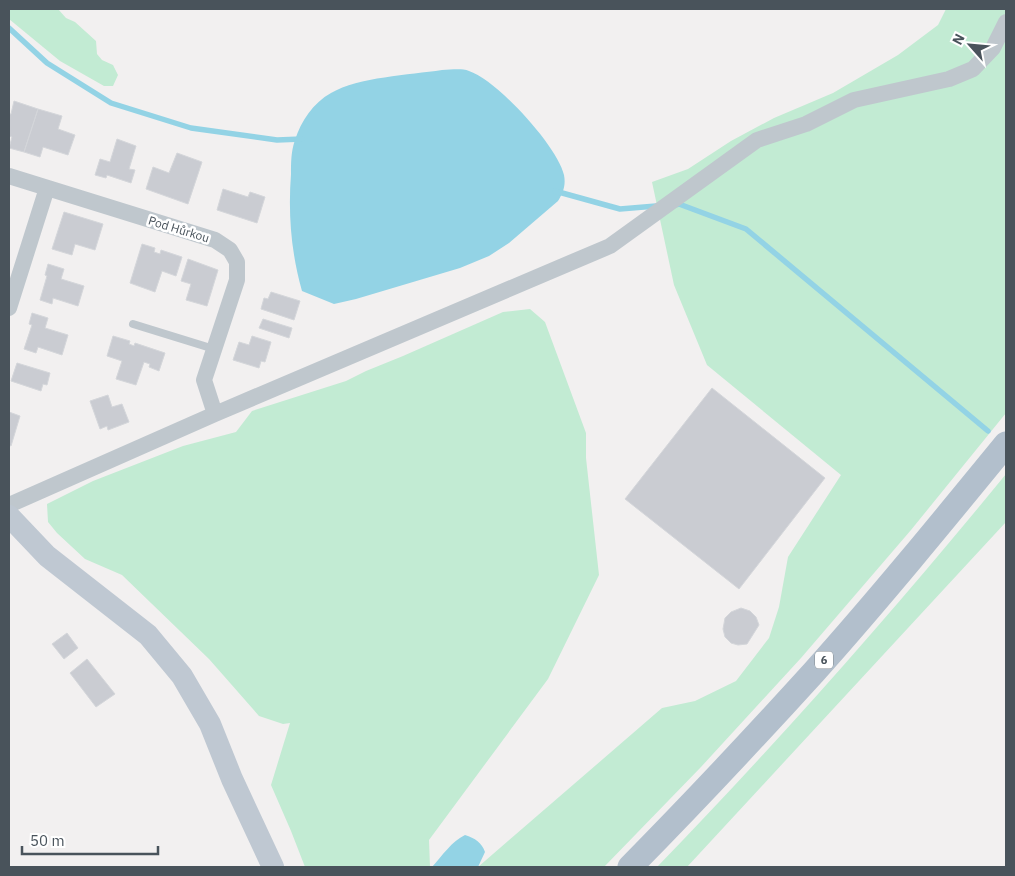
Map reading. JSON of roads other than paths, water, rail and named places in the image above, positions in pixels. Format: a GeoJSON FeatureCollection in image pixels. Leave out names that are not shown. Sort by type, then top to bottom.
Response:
{"type":"FeatureCollection","features":[{"type":"Feature","properties":{"kind":"main road","name":"6"},"geometry":{"type":"LineString","coordinates":[[630,867],[715,780],[815,670],[926,542],[1006,444]]}},
{"type":"Feature","properties":{"kind":"street"},"geometry":{"type":"LineString","coordinates":[[9,505],[215,414],[610,246],[758,140],[806,124],[854,100],[948,79],[973,69],[993,48],[1006,22]]}},
{"type":"Feature","properties":{"kind":"street","name":"Pod Hůrkou"},"geometry":{"type":"LineString","coordinates":[[9,176],[215,240],[230,250],[236,262],[238,280],[204,380],[215,414]]}},
{"type":"Feature","properties":{"kind":"street"},"geometry":{"type":"LineString","coordinates":[[9,308],[47,188]]}},
{"type":"Feature","properties":{"kind":"street"},"geometry":{"type":"LineString","coordinates":[[9,516],[47,556],[148,635],[182,676],[210,724],[240,797],[273,867]]}},
{"type":"Feature","properties":{"kind":"lane"},"geometry":{"type":"LineString","coordinates":[[133,324],[215,349]]}},
{"type":"Feature","properties":{"kind":"water"},"geometry":{"type":"Polygon","coordinates":[[[442,70],[466,70],[481,77],[510,100],[525,116],[551,148],[564,175],[563,192],[558,201],[509,243],[489,256],[460,268],[334,304],[302,291],[291,233],[290,204],[293,148],[304,119],[313,107],[325,97],[356,83],[442,70]]]}},
{"type":"Feature","properties":{"kind":"water"},"geometry":{"type":"Polygon","coordinates":[[[465,835],[478,841],[485,852],[478,867],[432,867],[451,845],[465,835]]]}},
{"type":"Feature","properties":{"kind":"waterway"},"geometry":{"type":"LineString","coordinates":[[9,28],[47,63],[111,103],[191,128],[277,140],[302,139]]}},
{"type":"Feature","properties":{"kind":"waterway"},"geometry":{"type":"LineString","coordinates":[[555,191],[620,209],[656,206]]}},
{"type":"Feature","properties":{"kind":"waterway"},"geometry":{"type":"LineString","coordinates":[[675,205],[679,204],[746,229],[988,431]]}}]}
